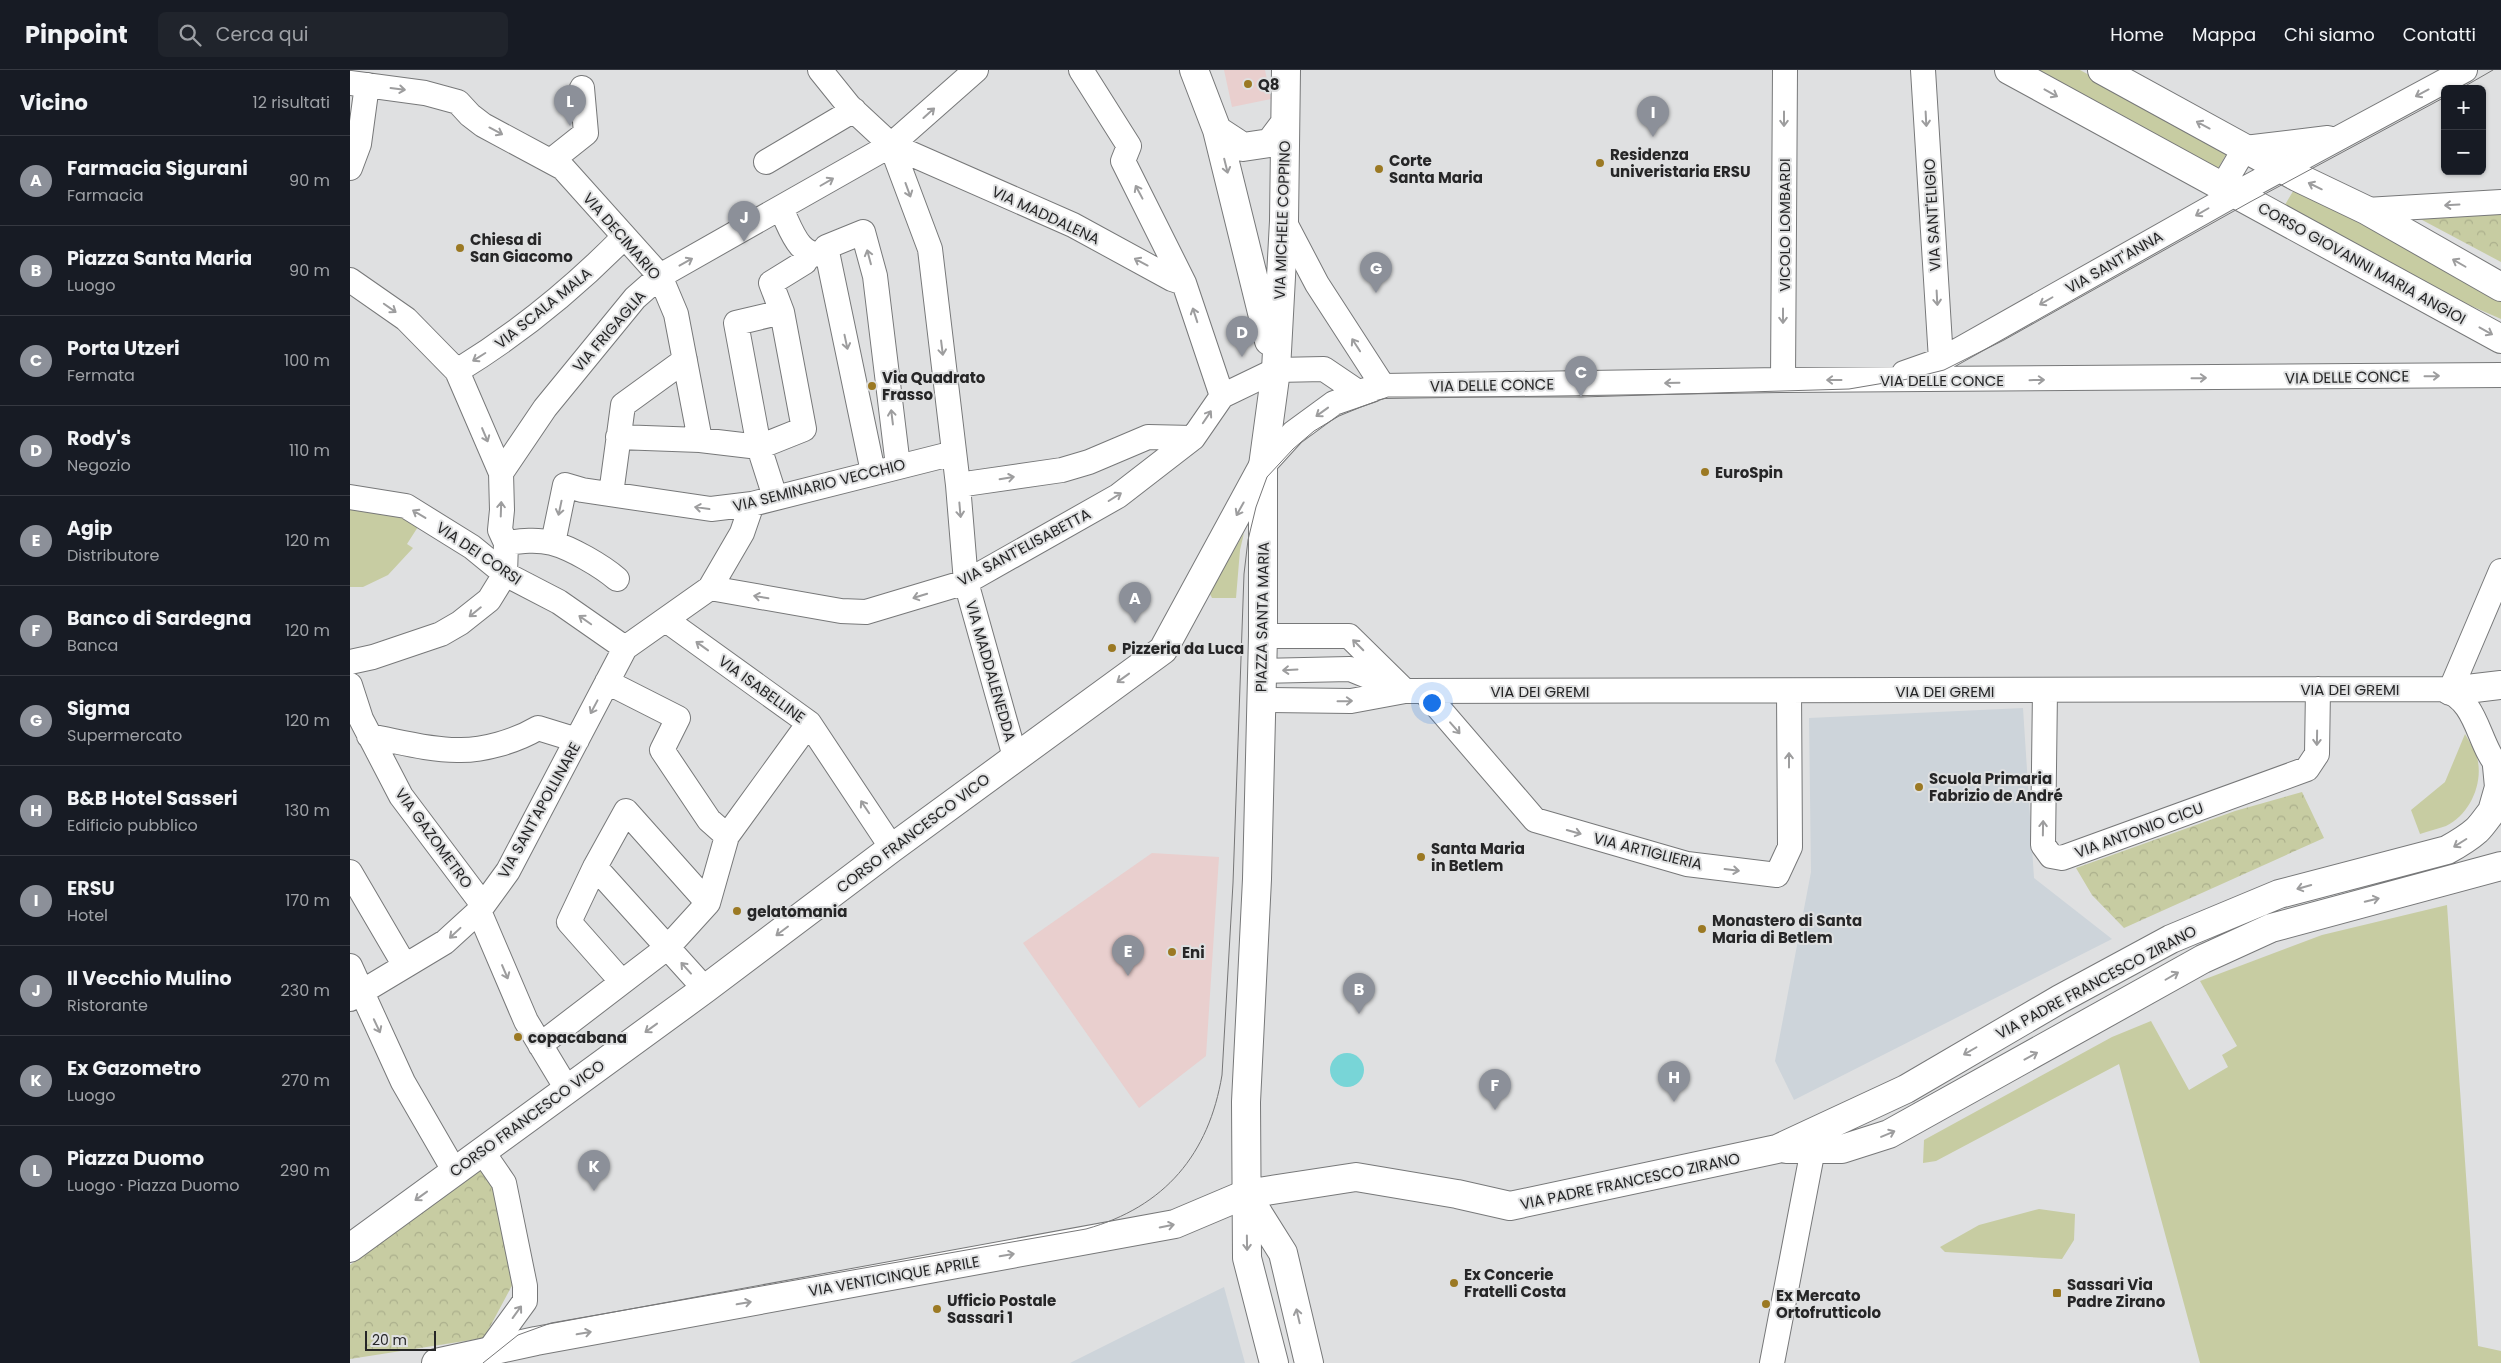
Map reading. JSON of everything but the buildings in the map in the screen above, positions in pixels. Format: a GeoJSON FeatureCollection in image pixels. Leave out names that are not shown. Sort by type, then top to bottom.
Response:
{"type":"FeatureCollection","features":[{"type":"Feature","properties":{"kind":"main road"},"geometry":{"type":"LineString","coordinates":[[1194,70],[1217,130],[1276,370]]}},
{"type":"Feature","properties":{"kind":"main road","name":"VIA MICHELE COPPINO"},"geometry":{"type":"LineString","coordinates":[[1276,370],[1284,220],[1286,70]]}},
{"type":"Feature","properties":{"kind":"main road","name":"CORSO GIOVANNI MARIA ANGIOI"},"geometry":{"type":"LineString","coordinates":[[2009,70],[2501,339]]}},
{"type":"Feature","properties":{"kind":"main road"},"geometry":{"type":"LineString","coordinates":[[2102,70],[2282,169],[2366,210],[2501,287]]}},
{"type":"Feature","properties":{"kind":"main road"},"geometry":{"type":"LineString","coordinates":[[1217,130],[1243,147],[1270,143],[1285,123]]}},
{"type":"Feature","properties":{"kind":"main road","name":"PIAZZA SANTA MARIA"},"geometry":{"type":"LineString","coordinates":[[1274,1363],[1247,1258],[1246,1194],[1248,1053],[1257,879],[1263,636],[1263,466],[1276,370]]}},
{"type":"Feature","properties":{"kind":"main road","name":"CORSO FRANCESCO VICO"},"geometry":{"type":"LineString","coordinates":[[351,1245],[455,1172],[705,989],[892,848],[1163,650],[1263,466]]}},
{"type":"Feature","properties":{"kind":"main road"},"geometry":{"type":"LineString","coordinates":[[2450,692],[2501,684]]}},
{"type":"Feature","properties":{"kind":"main road"},"geometry":{"type":"LineString","coordinates":[[2497,805],[2499,767]]}},
{"type":"Feature","properties":{"kind":"main road","name":"VIA PADRE FRANCESCO ZIRANO"},"geometry":{"type":"LineString","coordinates":[[1777,1149],[1906,1089],[2060,999],[2171,939],[2279,894],[2447,850],[2463,842],[2477,830],[2497,805]]}},
{"type":"Feature","properties":{"kind":"main road","name":"VIA PADRE FRANCESCO ZIRANO"},"geometry":{"type":"LineString","coordinates":[[1246,1194],[1356,1177],[1457,1194],[1510,1206],[1777,1149],[1842,1149],[1889,1134],[2204,958],[2271,928],[2501,866]]}},
{"type":"Feature","properties":{"kind":"main road"},"geometry":{"type":"LineString","coordinates":[[1246,1194],[1283,1253],[1309,1363]]}},
{"type":"Feature","properties":{"kind":"main road","name":"VIA VENTICINQUE APRILE"},"geometry":{"type":"LineString","coordinates":[[502,1354],[536,1341],[1175,1224],[1246,1194]]}},
{"type":"Feature","properties":{"kind":"main road"},"geometry":{"type":"LineString","coordinates":[[436,1363],[502,1354]]}},
{"type":"Feature","properties":{"kind":"street","name":"VIA MADDALENA"},"geometry":{"type":"LineString","coordinates":[[820,70],[854,110],[892,144],[1074,225],[1172,279],[1184,282]]}},
{"type":"Feature","properties":{"kind":"street","name":"VIA FRIGAGLIA"},"geometry":{"type":"LineString","coordinates":[[501,473],[545,408],[635,298],[660,276],[781,209],[892,144],[976,70]]}},
{"type":"Feature","properties":{"kind":"street"},"geometry":{"type":"LineString","coordinates":[[1081,70],[1129,146],[1123,161],[1184,282],[1222,396],[1276,370],[1324,369],[1358,392],[1383,386]]}},
{"type":"Feature","properties":{"kind":"street","name":"VICOLO LOMBARDI"},"geometry":{"type":"LineString","coordinates":[[1783,380],[1785,70]]}},
{"type":"Feature","properties":{"kind":"street","name":"VIA SANT'ELIGIO"},"geometry":{"type":"LineString","coordinates":[[1923,70],[1941,360]]}},
{"type":"Feature","properties":{"kind":"street","name":"VIA SANT'ANNA"},"geometry":{"type":"LineString","coordinates":[[1883,380],[1941,360],[2228,190],[2282,169],[2465,70]]}},
{"type":"Feature","properties":{"kind":"street"},"geometry":{"type":"LineString","coordinates":[[350,168],[359,144],[359,84]]}},
{"type":"Feature","properties":{"kind":"street","name":"VIA DECIMARIO"},"geometry":{"type":"LineString","coordinates":[[359,84],[425,93],[458,102],[470,115],[484,124],[552,160],[563,168],[660,276],[676,314],[700,440]]}},
{"type":"Feature","properties":{"kind":"street"},"geometry":{"type":"LineString","coordinates":[[552,160],[586,133],[582,88]]}},
{"type":"Feature","properties":{"kind":"street"},"geometry":{"type":"LineString","coordinates":[[766,162],[854,110]]}},
{"type":"Feature","properties":{"kind":"street","name":"VIA SANT'ANNA"},"geometry":{"type":"LineString","coordinates":[[2245,148],[2342,137]]}},
{"type":"Feature","properties":{"kind":"street","name":"VIA MADDALENEDDA"},"geometry":{"type":"LineString","coordinates":[[892,144],[930,249],[958,485],[966,582],[1015,757]]}},
{"type":"Feature","properties":{"kind":"street"},"geometry":{"type":"LineString","coordinates":[[2228,190],[2245,148]]}},
{"type":"Feature","properties":{"kind":"street"},"geometry":{"type":"LineString","coordinates":[[2366,210],[2501,202]]}},
{"type":"Feature","properties":{"kind":"street"},"geometry":{"type":"LineString","coordinates":[[781,209],[801,248],[818,253]]}},
{"type":"Feature","properties":{"kind":"street"},"geometry":{"type":"LineString","coordinates":[[1284,220],[1317,284],[1383,386]]}},
{"type":"Feature","properties":{"kind":"street"},"geometry":{"type":"LineString","coordinates":[[618,437],[700,440],[759,447],[804,429],[782,312],[772,283],[826,247],[863,232],[874,276],[898,466]]}},
{"type":"Feature","properties":{"kind":"street","name":"VIA SCALA MALA"},"geometry":{"type":"LineString","coordinates":[[457,371],[517,333],[578,283],[624,237]]}},
{"type":"Feature","properties":{"kind":"street"},"geometry":{"type":"LineString","coordinates":[[818,253],[873,472]]}},
{"type":"Feature","properties":{"kind":"street"},"geometry":{"type":"LineString","coordinates":[[350,280],[406,319],[457,371],[501,473],[502,510],[500,530],[506,543],[505,574],[489,600],[460,624],[433,636],[350,662]]}},
{"type":"Feature","properties":{"kind":"street"},"geometry":{"type":"LineString","coordinates":[[775,497],[759,447],[736,323],[782,312]]}},
{"type":"Feature","properties":{"kind":"street"},"geometry":{"type":"LineString","coordinates":[[611,494],[623,405],[684,360]]}},
{"type":"Feature","properties":{"kind":"street","name":"VIA DELLE CONCE"},"geometry":{"type":"LineString","coordinates":[[1383,386],[1783,380],[2501,376]]}},
{"type":"Feature","properties":{"kind":"street"},"geometry":{"type":"LineString","coordinates":[[1263,466],[1293,432],[1334,403],[1383,386]]}},
{"type":"Feature","properties":{"kind":"street","name":"VIA SANT'ELISABETTA"},"geometry":{"type":"LineString","coordinates":[[710,588],[841,611],[866,612],[966,582],[1118,496],[1193,438],[1222,396]]}},
{"type":"Feature","properties":{"kind":"street"},"geometry":{"type":"LineString","coordinates":[[958,485],[1062,470],[1090,462],[1148,437],[1193,438]]}},
{"type":"Feature","properties":{"kind":"street","name":"VIA SEMINARIO VECCHIO"},"geometry":{"type":"LineString","coordinates":[[553,543],[565,485],[711,509],[752,504],[954,452]]}},
{"type":"Feature","properties":{"kind":"street","name":"VIA DEI CORSI"},"geometry":{"type":"LineString","coordinates":[[350,497],[406,506],[472,546],[505,574],[559,602],[625,648]]}},
{"type":"Feature","properties":{"kind":"street"},"geometry":{"type":"LineString","coordinates":[[625,648],[649,629],[666,620],[710,588],[742,533],[752,504]]}},
{"type":"Feature","properties":{"kind":"street"},"geometry":{"type":"LineString","coordinates":[[506,543],[528,540],[553,543],[597,565],[617,579]]}},
{"type":"Feature","properties":{"kind":"street"},"geometry":{"type":"LineString","coordinates":[[2499,767],[2473,716],[2464,703],[2450,692],[2501,571]]}},
{"type":"Feature","properties":{"kind":"street","name":"VIA ISABELLINE"},"geometry":{"type":"LineString","coordinates":[[666,620],[809,723],[892,848]]}},
{"type":"Feature","properties":{"kind":"street"},"geometry":{"type":"LineString","coordinates":[[1263,636],[1349,636],[1414,691]]}},
{"type":"Feature","properties":{"kind":"street","name":"VIA SANT'APOLLINARE"},"geometry":{"type":"LineString","coordinates":[[356,996],[445,942],[481,908],[508,871],[625,648]]}},
{"type":"Feature","properties":{"kind":"street","name":"VIA DEI GREMI"},"geometry":{"type":"LineString","coordinates":[[1262,671],[1350,669],[1414,691]]}},
{"type":"Feature","properties":{"kind":"street"},"geometry":{"type":"LineString","coordinates":[[607,682],[678,718],[662,750],[709,820],[726,836]]}},
{"type":"Feature","properties":{"kind":"street","name":"VIA GAZOMETRO"},"geometry":{"type":"LineString","coordinates":[[350,685],[363,731],[411,812],[481,908],[526,1021],[567,1089]]}},
{"type":"Feature","properties":{"kind":"street","name":"VIA DEI GREMI"},"geometry":{"type":"LineString","coordinates":[[1261,700],[1351,702],[1414,691],[2429,688],[2450,692]]}},
{"type":"Feature","properties":{"kind":"street","name":"VIA ANTONIO CICU"},"geometry":{"type":"LineString","coordinates":[[2045,690],[2042,844],[2051,856],[2062,858],[2307,770],[2317,754],[2318,689]]}},
{"type":"Feature","properties":{"kind":"street","name":"VIA ARTIGLIERIA"},"geometry":{"type":"LineString","coordinates":[[1414,691],[1535,820],[1687,864],[1777,875],[1790,847],[1789,691]]}},
{"type":"Feature","properties":{"kind":"street"},"geometry":{"type":"LineString","coordinates":[[2473,716],[2501,735]]}},
{"type":"Feature","properties":{"kind":"street"},"geometry":{"type":"LineString","coordinates":[[540,1045],[668,947],[708,903],[726,836],[809,723]]}},
{"type":"Feature","properties":{"kind":"street"},"geometry":{"type":"LineString","coordinates":[[363,731],[457,750],[486,746],[525,736],[538,728],[577,740]]}},
{"type":"Feature","properties":{"kind":"street"},"geometry":{"type":"LineString","coordinates":[[622,982],[569,922],[595,867],[626,812],[708,903]]}},
{"type":"Feature","properties":{"kind":"street"},"geometry":{"type":"LineString","coordinates":[[595,867],[705,989]]}},
{"type":"Feature","properties":{"kind":"street"},"geometry":{"type":"LineString","coordinates":[[350,872],[406,966]]}},
{"type":"Feature","properties":{"kind":"street"},"geometry":{"type":"LineString","coordinates":[[350,966],[356,996],[455,1172]]}},
{"type":"Feature","properties":{"kind":"street"},"geometry":{"type":"LineString","coordinates":[[1772,1363],[1814,1149]]}},
{"type":"Feature","properties":{"kind":"street"},"geometry":{"type":"LineString","coordinates":[[482,1151],[504,1183],[525,1286],[524,1301],[502,1354]]}},
{"type":"Feature","properties":{"kind":"shaded area","name":"Q8"},"geometry":{"type":"Polygon","coordinates":[[[1224,70],[1265,70],[1271,99],[1232,107],[1224,70]]]}},
{"type":"Feature","properties":{"kind":"shaded area"},"geometry":{"type":"Polygon","coordinates":[[[2023,708],[2034,878],[2112,939],[1794,1100],[1775,1061],[1811,872],[1809,718],[2023,708]]]}},
{"type":"Feature","properties":{"kind":"shaded area"},"geometry":{"type":"Polygon","coordinates":[[[1152,853],[1219,857],[1206,1056],[1139,1108],[1023,943],[1152,853]]]}},
{"type":"Feature","properties":{"kind":"shaded area"},"geometry":{"type":"Polygon","coordinates":[[[1224,1287],[1245,1363],[1070,1363],[1134,1331],[1224,1287]]]}},
{"type":"Feature","properties":{"kind":"green space"},"geometry":{"type":"Polygon","coordinates":[[[2031,70],[2080,70],[2228,151],[2216,172],[2031,70]]]}},
{"type":"Feature","properties":{"kind":"green space"},"geometry":{"type":"Polygon","coordinates":[[[2295,188],[2501,300],[2501,319],[2437,291],[2283,208],[2295,188]]]}},
{"type":"Feature","properties":{"kind":"green space"},"geometry":{"type":"Polygon","coordinates":[[[2409,213],[2501,214],[2501,262],[2409,213]]]}},
{"type":"Feature","properties":{"kind":"green space"},"geometry":{"type":"Polygon","coordinates":[[[350,503],[423,519],[407,544],[413,548],[388,575],[363,587],[350,587],[350,503]]]}},
{"type":"Feature","properties":{"kind":"green space"},"geometry":{"type":"Polygon","coordinates":[[[1244,533],[1240,550],[1236,598],[1212,598],[1210,594],[1211,589],[1244,533]]]}},
{"type":"Feature","properties":{"kind":"green space"},"geometry":{"type":"Polygon","coordinates":[[[2465,734],[2475,751],[2479,772],[2478,783],[2470,804],[2463,813],[2446,826],[2420,834],[2411,810],[2445,782],[2465,734]]]}},
{"type":"Feature","properties":{"kind":"green space"},"geometry":{"type":"Polygon","coordinates":[[[2302,792],[2324,838],[2124,928],[2092,895],[2076,868],[2235,811],[2302,792]]]}},
{"type":"Feature","properties":{"kind":"green space"},"geometry":{"type":"Polygon","coordinates":[[[2447,905],[2478,1346],[2501,1351],[2501,1363],[2200,1363],[2119,1064],[1936,1161],[1923,1163],[1924,1140],[2112,1037],[2151,1021],[2189,1090],[2228,1067],[2222,1055],[2237,1046],[2200,981],[2322,935],[2447,905]]]}},
{"type":"Feature","properties":{"kind":"green space"},"geometry":{"type":"Polygon","coordinates":[[[483,1167],[503,1200],[516,1278],[484,1338],[350,1359],[350,1265],[483,1167]]]}},
{"type":"Feature","properties":{"kind":"green space"},"geometry":{"type":"Polygon","coordinates":[[[2039,1209],[2075,1214],[2074,1240],[2062,1259],[1945,1252],[1940,1247],[1979,1225],[2039,1209]]]}},
{"type":"Feature","properties":{"kind":"water"},"geometry":{"type":"Polygon","coordinates":[[[1347,1053],[1359,1058],[1364,1070],[1359,1082],[1347,1087],[1335,1082],[1330,1070],[1335,1058],[1347,1053]]]}},
{"type":"Feature","properties":{"kind":"tram line"},"geometry":{"type":"LineString","coordinates":[[2467,85],[2493,70]]}},
{"type":"Feature","properties":{"kind":"tram line"},"geometry":{"type":"LineString","coordinates":[[483,1363],[518,1335],[551,1323],[1086,1229],[1139,1207],[1179,1173],[1194,1153],[1206,1129],[1216,1103],[1222,1075],[1233,883],[1244,574],[1248,540],[1256,507],[1267,477],[1293,449],[1314,431],[1339,416],[1388,397],[1581,397],[1849,389],[1908,379],[1944,370],[2004,340],[2250,202],[2441,99]]}},
{"type":"Feature","properties":{"kind":"place","name":"Q8"},"geometry":{"type":"Point","coordinates":[1248,84]}},
{"type":"Feature","properties":{"kind":"place","name":"Piazza Duomo"},"geometry":{"type":"Point","coordinates":[570,126]}},
{"type":"Feature","properties":{"kind":"place","name":"ERSU"},"geometry":{"type":"Point","coordinates":[1653,137]}},
{"type":"Feature","properties":{"kind":"place","name":"Residenza univeristaria ERSU"},"geometry":{"type":"Point","coordinates":[1600,163]}},
{"type":"Feature","properties":{"kind":"place","name":"Corte Santa Maria"},"geometry":{"type":"Point","coordinates":[1379,169]}},
{"type":"Feature","properties":{"kind":"place","name":"Il Vecchio Mulino"},"geometry":{"type":"Point","coordinates":[744,242]}},
{"type":"Feature","properties":{"kind":"place","name":"Chiesa di San Giacomo"},"geometry":{"type":"Point","coordinates":[460,248]}},
{"type":"Feature","properties":{"kind":"place","name":"Sigma"},"geometry":{"type":"Point","coordinates":[1376,293]}},
{"type":"Feature","properties":{"kind":"place","name":"Rody's"},"geometry":{"type":"Point","coordinates":[1242,357]}},
{"type":"Feature","properties":{"kind":"place","name":"Via Quadrato Frasso"},"geometry":{"type":"Point","coordinates":[872,386]}},
{"type":"Feature","properties":{"kind":"place","name":"Porta Utzeri"},"geometry":{"type":"Point","coordinates":[1581,397]}},
{"type":"Feature","properties":{"kind":"place","name":"EuroSpin"},"geometry":{"type":"Point","coordinates":[1705,472]}},
{"type":"Feature","properties":{"kind":"place","name":"Farmacia Sigurani"},"geometry":{"type":"Point","coordinates":[1135,623]}},
{"type":"Feature","properties":{"kind":"place","name":"Pizzeria da Luca"},"geometry":{"type":"Point","coordinates":[1112,648]}},
{"type":"Feature","properties":{"kind":"place","name":"Scuola Primaria Fabrizio de André"},"geometry":{"type":"Point","coordinates":[1919,787]}},
{"type":"Feature","properties":{"kind":"place","name":"Santa Maria in Betlem"},"geometry":{"type":"Point","coordinates":[1421,857]}},
{"type":"Feature","properties":{"kind":"place","name":"gelatomania"},"geometry":{"type":"Point","coordinates":[737,911]}},
{"type":"Feature","properties":{"kind":"place","name":"Monastero di Santa Maria di Betlem"},"geometry":{"type":"Point","coordinates":[1702,929]}},
{"type":"Feature","properties":{"kind":"place","name":"Eni"},"geometry":{"type":"Point","coordinates":[1172,952]}},
{"type":"Feature","properties":{"kind":"place","name":"Agip"},"geometry":{"type":"Point","coordinates":[1128,976]}},
{"type":"Feature","properties":{"kind":"place","name":"Piazza Santa Maria"},"geometry":{"type":"Point","coordinates":[1359,1014]}},
{"type":"Feature","properties":{"kind":"place","name":"copacabana"},"geometry":{"type":"Point","coordinates":[518,1037]}},
{"type":"Feature","properties":{"kind":"place","name":"B&B Hotel Sasseri"},"geometry":{"type":"Point","coordinates":[1674,1102]}},
{"type":"Feature","properties":{"kind":"place","name":"Banco di Sardegna"},"geometry":{"type":"Point","coordinates":[1495,1110]}},
{"type":"Feature","properties":{"kind":"place","name":"Ex Gazometro"},"geometry":{"type":"Point","coordinates":[594,1191]}},
{"type":"Feature","properties":{"kind":"place","name":"Ex Concerie Fratelli Costa"},"geometry":{"type":"Point","coordinates":[1454,1283]}},
{"type":"Feature","properties":{"kind":"place","name":"Sassari Via Padre Zirano"},"geometry":{"type":"Point","coordinates":[2057,1293]}},
{"type":"Feature","properties":{"kind":"place","name":"Ex Mercato Ortofrutticolo"},"geometry":{"type":"Point","coordinates":[1766,1304]}},
{"type":"Feature","properties":{"kind":"place","name":"Ufficio Postale Sassari 1"},"geometry":{"type":"Point","coordinates":[937,1309]}}]}
